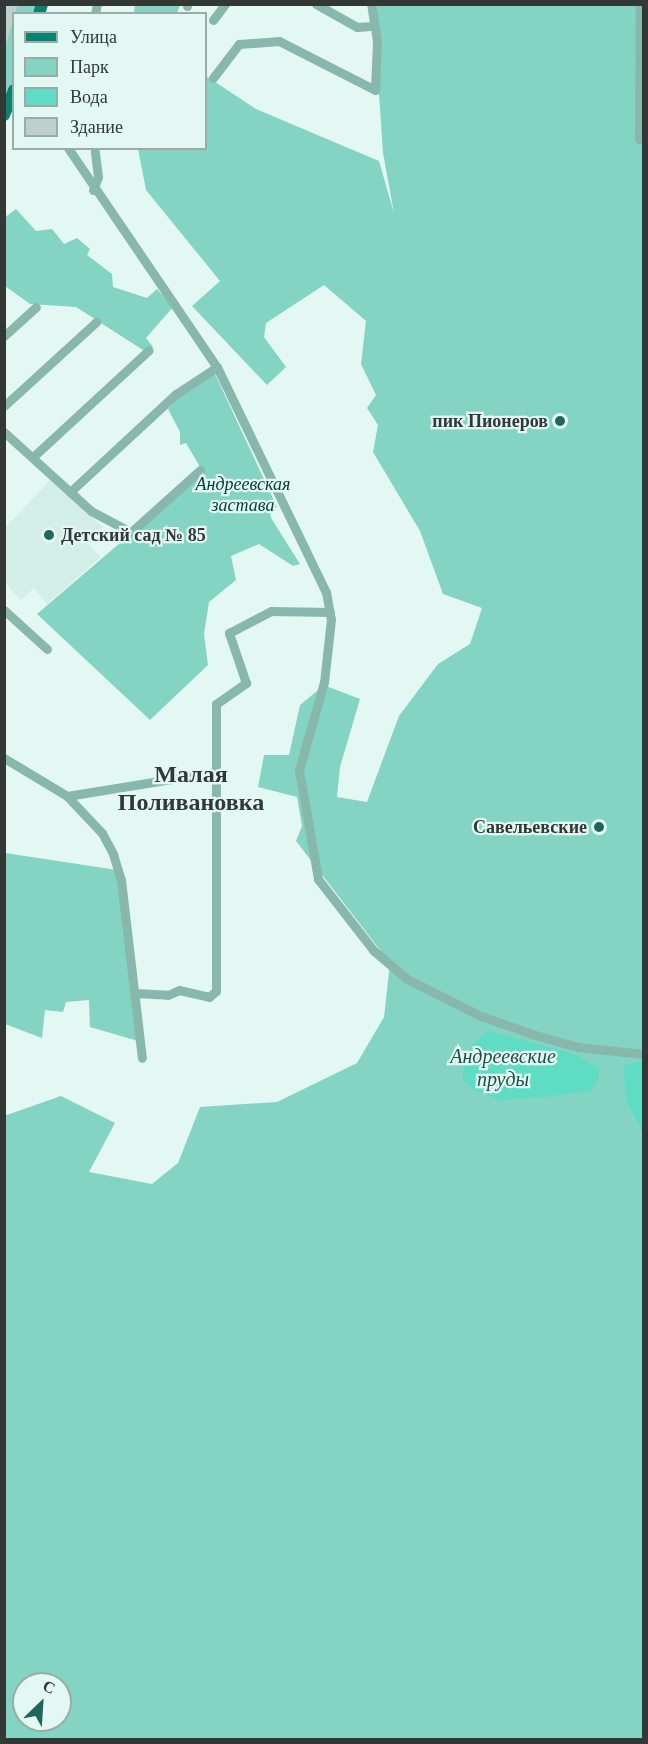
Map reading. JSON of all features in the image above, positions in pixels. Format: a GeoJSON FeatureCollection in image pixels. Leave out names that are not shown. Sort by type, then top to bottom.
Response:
{"type":"FeatureCollection","features":[{"type":"Feature","properties":{"kind":"main road"},"geometry":{"type":"LineString","coordinates":[[4,115],[12,95]]}},
{"type":"Feature","properties":{"kind":"street"},"geometry":{"type":"LineString","coordinates":[[213,20],[225,4]]}},
{"type":"Feature","properties":{"kind":"street"},"geometry":{"type":"LineString","coordinates":[[316,4],[357,27],[373,26]]}},
{"type":"Feature","properties":{"kind":"street"},"geometry":{"type":"LineString","coordinates":[[213,78],[239,44],[279,41],[375,90],[371,4]]}},
{"type":"Feature","properties":{"kind":"street"},"geometry":{"type":"LineString","coordinates":[[639,139],[640,4]]}},
{"type":"Feature","properties":{"kind":"street"},"geometry":{"type":"LineString","coordinates":[[69,150],[93,190],[217,366],[268,478],[326,592],[330,612],[324,682],[299,770],[318,879],[373,950],[407,979],[481,1016],[535,1035],[578,1047],[644,1054]]}},
{"type":"Feature","properties":{"kind":"street"},"geometry":{"type":"LineString","coordinates":[[93,190],[98,177],[95,151]]}},
{"type":"Feature","properties":{"kind":"street"},"geometry":{"type":"LineString","coordinates":[[4,336],[36,307]]}},
{"type":"Feature","properties":{"kind":"street"},"geometry":{"type":"LineString","coordinates":[[4,406],[96,322]]}},
{"type":"Feature","properties":{"kind":"street"},"geometry":{"type":"LineString","coordinates":[[34,456],[149,350]]}},
{"type":"Feature","properties":{"kind":"street"},"geometry":{"type":"LineString","coordinates":[[70,492],[177,394],[217,366]]}},
{"type":"Feature","properties":{"kind":"street"},"geometry":{"type":"LineString","coordinates":[[4,432],[34,456],[91,511],[131,532],[200,471]]}},
{"type":"Feature","properties":{"kind":"street"},"geometry":{"type":"LineString","coordinates":[[4,610],[47,649]]}},
{"type":"Feature","properties":{"kind":"street"},"geometry":{"type":"LineString","coordinates":[[135,993],[168,995],[179,990],[208,998],[216,991],[219,818],[215,771],[216,704],[246,683],[230,633],[271,611],[330,612]]}},
{"type":"Feature","properties":{"kind":"street"},"geometry":{"type":"LineString","coordinates":[[4,758],[67,796],[102,833],[119,868],[142,1058]]}},
{"type":"Feature","properties":{"kind":"street"},"geometry":{"type":"LineString","coordinates":[[67,796],[215,771]]}},
{"type":"Feature","properties":{"kind":"shaded area","name":"Детский сад № 85"},"geometry":{"type":"Polygon","coordinates":[[[51,479],[103,527],[86,542],[101,557],[47,604],[34,588],[21,600],[5,583],[4,529],[51,479]]]}},
{"type":"Feature","properties":{"kind":"green space"},"geometry":{"type":"Polygon","coordinates":[[[135,4],[180,5],[177,12],[134,12],[135,4]]]}},
{"type":"Feature","properties":{"kind":"green space"},"geometry":{"type":"Polygon","coordinates":[[[5,5],[39,5],[36,12],[12,12],[12,84],[5,102],[5,5]]]}},
{"type":"Feature","properties":{"kind":"green space"},"geometry":{"type":"Polygon","coordinates":[[[373,5],[643,5],[643,1739],[5,1739],[4,1116],[61,1096],[115,1123],[89,1172],[152,1184],[178,1163],[200,1107],[277,1102],[357,1063],[384,1017],[390,963],[296,841],[302,826],[297,797],[258,787],[264,755],[289,755],[300,705],[317,691],[326,686],[360,699],[340,767],[337,797],[367,802],[399,716],[438,664],[470,644],[482,608],[443,594],[420,531],[373,452],[378,425],[367,408],[376,395],[361,364],[366,321],[324,285],[266,323],[264,337],[286,367],[267,385],[192,306],[220,281],[146,190],[138,150],[207,150],[207,77],[256,109],[379,161],[394,213],[383,153],[373,5]]]}},
{"type":"Feature","properties":{"kind":"green space"},"geometry":{"type":"Polygon","coordinates":[[[16,209],[36,231],[52,229],[64,244],[77,238],[90,249],[87,255],[112,274],[113,287],[147,298],[157,289],[173,307],[146,338],[153,347],[143,350],[76,307],[30,304],[5,286],[4,218],[16,209]]]}},
{"type":"Feature","properties":{"kind":"green space","name":"Андреевская застава"},"geometry":{"type":"Polygon","coordinates":[[[215,374],[277,507],[270,510],[271,518],[300,564],[293,566],[259,544],[231,556],[236,580],[209,602],[204,634],[208,665],[150,720],[37,614],[203,472],[186,443],[180,445],[180,432],[168,409],[181,395],[215,374]]]}},
{"type":"Feature","properties":{"kind":"green space"},"geometry":{"type":"Polygon","coordinates":[[[5,853],[117,870],[138,1041],[90,1027],[89,1000],[66,1002],[63,1012],[45,1010],[42,1038],[5,1024],[5,853]]]}},
{"type":"Feature","properties":{"kind":"water","name":"Андреевские пруды"},"geometry":{"type":"Polygon","coordinates":[[[487,1031],[571,1053],[599,1068],[599,1078],[590,1091],[541,1097],[499,1100],[474,1090],[463,1079],[463,1069],[468,1050],[487,1031]]]}},
{"type":"Feature","properties":{"kind":"water"},"geometry":{"type":"Polygon","coordinates":[[[644,1060],[643,1132],[626,1101],[624,1066],[644,1060]]]}},
{"type":"Feature","properties":{"kind":"building"},"geometry":{"type":"Polygon","coordinates":[[[4,4],[18,4],[16,12],[12,12],[12,24],[6,44],[4,44],[4,4]]]}},
{"type":"Feature","properties":{"kind":"place","name":"пик Пионеров"},"geometry":{"type":"Point","coordinates":[560,421]}},
{"type":"Feature","properties":{"kind":"place","name":"Детский сад № 85"},"geometry":{"type":"Point","coordinates":[49,535]}},
{"type":"Feature","properties":{"kind":"place","name":"Савельевские"},"geometry":{"type":"Point","coordinates":[599,827]}},
{"type":"Feature","properties":{"kind":"district","name":"Малая Поливановка"},"geometry":{"type":"Point","coordinates":[191,789]}}]}
